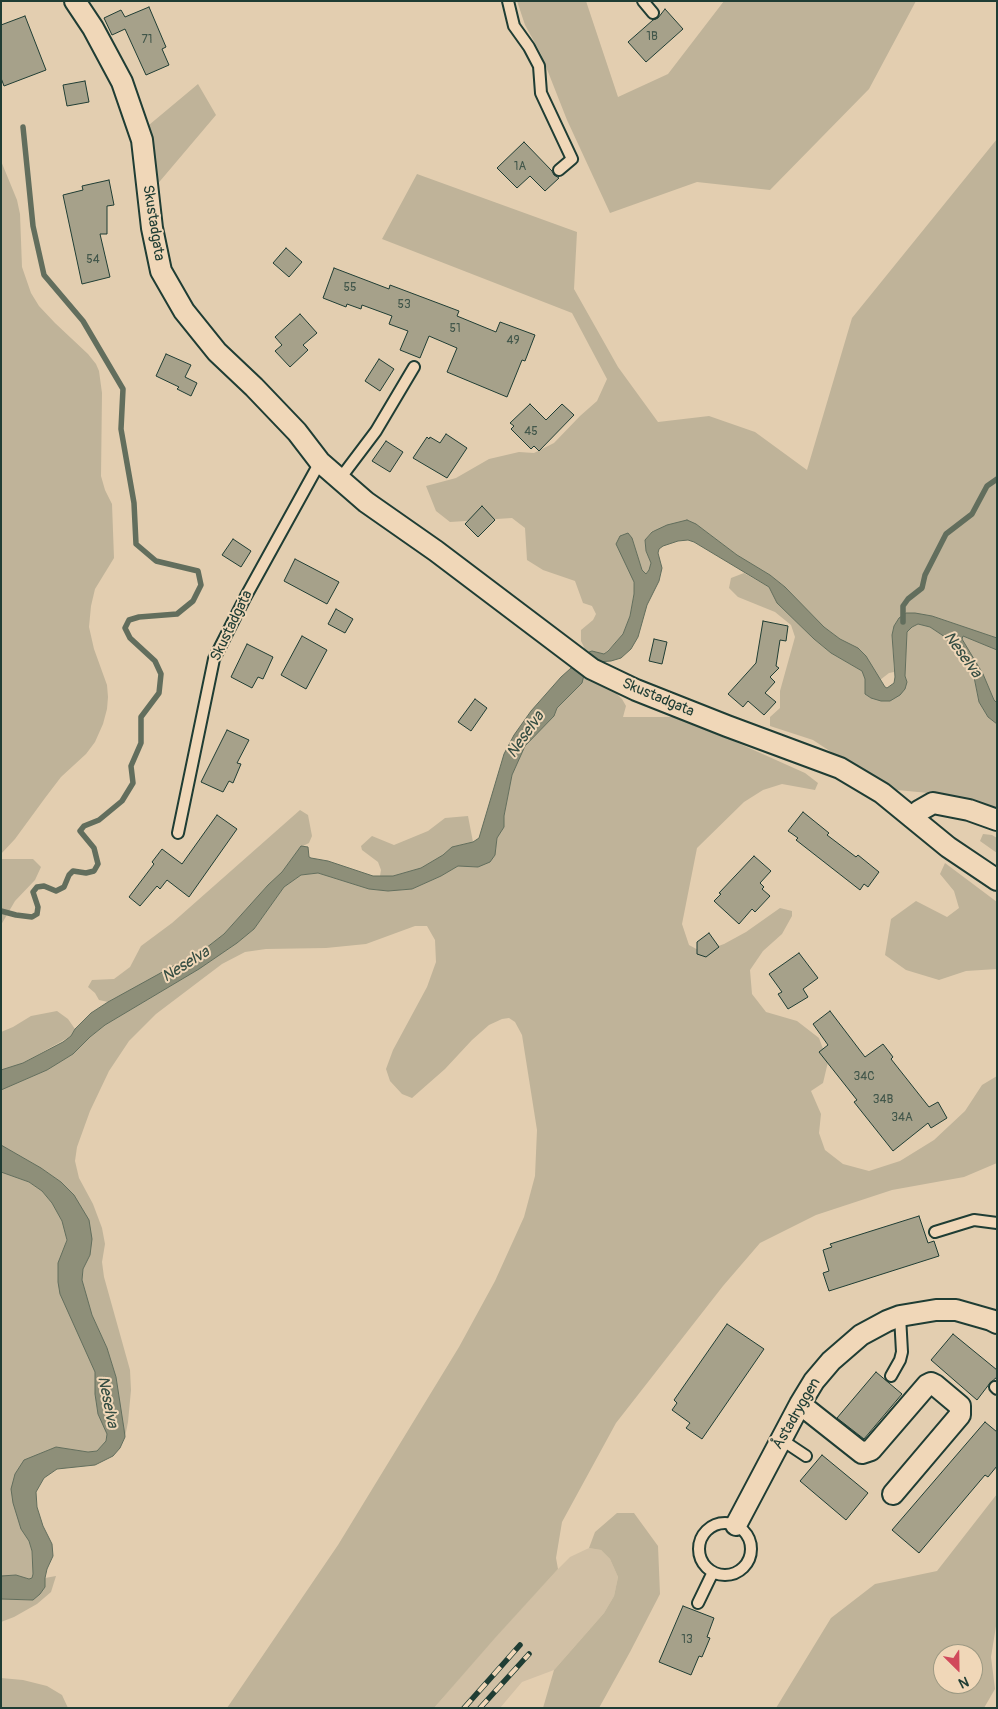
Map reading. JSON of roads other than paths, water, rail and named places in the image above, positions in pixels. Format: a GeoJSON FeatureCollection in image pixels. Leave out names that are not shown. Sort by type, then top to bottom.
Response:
{"type":"FeatureCollection","features":[{"type":"Feature","properties":{"kind":"street","name":"Skustadgata"},"geometry":{"type":"LineString","coordinates":[[75,1],[93,28],[122,82],[142,140],[152,228],[161,271],[184,311],[218,352],[297,432],[320,462],[366,502],[436,551],[585,664],[636,690],[718,723],[840,768],[882,793],[948,847],[997,880]]}},
{"type":"Feature","properties":{"kind":"street"},"geometry":{"type":"LineString","coordinates":[[913,818],[919,811],[933,803],[969,810],[997,820]]}},
{"type":"Feature","properties":{"kind":"street","name":"Åstadryggen"},"geometry":{"type":"LineString","coordinates":[[736,1525],[814,1381],[861,1335],[900,1316],[936,1310],[956,1310],[992,1320],[997,1324]]}},
{"type":"Feature","properties":{"kind":"street"},"geometry":{"type":"LineString","coordinates":[[800,1404],[862,1452],[871,1450],[927,1385],[931,1383],[960,1406],[960,1415],[893,1494]]}},
{"type":"Feature","properties":{"kind":"lane"},"geometry":{"type":"LineString","coordinates":[[508,1],[514,26],[529,47],[539,66],[541,93],[572,159],[559,170]]}},
{"type":"Feature","properties":{"kind":"lane"},"geometry":{"type":"LineString","coordinates":[[643,1],[652,13]]}},
{"type":"Feature","properties":{"kind":"lane"},"geometry":{"type":"LineString","coordinates":[[339,480],[376,431],[414,367]]}},
{"type":"Feature","properties":{"kind":"lane","name":"Skustadgata"},"geometry":{"type":"LineString","coordinates":[[178,833],[214,659],[246,596],[320,462]]}},
{"type":"Feature","properties":{"kind":"lane"},"geometry":{"type":"LineString","coordinates":[[935,1232],[974,1220],[997,1223]]}},
{"type":"Feature","properties":{"kind":"lane"},"geometry":{"type":"LineString","coordinates":[[891,1376],[900,1360],[902,1352],[900,1316]]}},
{"type":"Feature","properties":{"kind":"lane"},"geometry":{"type":"LineString","coordinates":[[782,1440],[806,1456]]}},
{"type":"Feature","properties":{"kind":"lane"},"geometry":{"type":"LineString","coordinates":[[724,1523],[736,1525],[744,1530],[751,1544],[751,1556],[743,1568],[735,1574],[724,1576],[713,1572],[705,1566],[700,1555],[701,1539],[708,1529],[724,1523]]}},
{"type":"Feature","properties":{"kind":"lane"},"geometry":{"type":"LineString","coordinates":[[698,1603],[713,1572]]}},
{"type":"Feature","properties":{"kind":"water","name":"Neselva"},"geometry":{"type":"Polygon","coordinates":[[[687,520],[696,524],[737,555],[770,575],[785,587],[824,627],[840,639],[858,648],[866,656],[887,688],[894,683],[895,677],[892,635],[894,626],[899,618],[906,613],[932,616],[997,638],[997,650],[963,636],[962,639],[983,674],[997,703],[997,724],[988,717],[979,702],[974,677],[963,657],[945,637],[930,627],[918,624],[907,632],[905,676],[907,682],[905,689],[900,695],[890,701],[871,698],[865,694],[865,679],[862,671],[831,653],[814,639],[777,603],[769,587],[694,542],[688,540],[678,541],[663,546],[659,549],[658,553],[662,568],[659,581],[647,605],[638,637],[631,649],[621,658],[596,662],[584,675],[582,683],[557,708],[554,716],[525,746],[512,775],[504,816],[504,827],[497,838],[495,855],[490,862],[478,867],[458,866],[412,889],[388,891],[369,889],[318,873],[301,875],[284,887],[254,929],[237,943],[199,969],[105,1025],[73,1054],[47,1070],[1,1090],[1,1070],[23,1063],[63,1042],[71,1036],[75,1029],[91,1013],[206,948],[224,934],[282,872],[301,846],[308,847],[309,857],[311,858],[328,861],[373,876],[393,876],[421,868],[443,855],[452,847],[473,842],[479,838],[504,754],[514,735],[531,711],[561,677],[589,652],[604,654],[623,634],[630,616],[634,582],[616,544],[620,536],[628,533],[632,538],[642,570],[646,574],[651,563],[646,551],[645,540],[652,532],[667,525],[687,520]]]}},
{"type":"Feature","properties":{"kind":"water","name":"Neselva"},"geometry":{"type":"Polygon","coordinates":[[[1,1145],[61,1182],[74,1195],[89,1220],[92,1239],[90,1255],[83,1269],[82,1280],[92,1315],[107,1348],[116,1377],[125,1437],[120,1448],[113,1456],[95,1465],[57,1469],[44,1478],[36,1492],[37,1507],[43,1526],[52,1544],[53,1556],[47,1569],[45,1587],[33,1600],[1,1599],[1,1576],[16,1575],[29,1579],[32,1578],[33,1574],[32,1551],[29,1541],[21,1529],[13,1503],[11,1489],[15,1474],[24,1460],[56,1447],[88,1452],[97,1451],[106,1441],[107,1434],[98,1414],[95,1394],[95,1372],[60,1294],[58,1263],[67,1240],[62,1221],[52,1203],[42,1191],[29,1182],[1,1172],[1,1145]]]}},
{"type":"Feature","properties":{"kind":"waterway"},"geometry":{"type":"LineString","coordinates":[[1,911],[32,917],[37,914],[38,907],[33,892],[37,887],[44,886],[56,891],[64,887],[69,875],[73,871],[86,873],[94,871],[98,864],[94,848],[80,831],[84,826],[99,820],[122,801],[133,783],[131,766],[141,743],[141,717],[159,693],[161,674],[155,661],[130,638],[125,628],[129,620],[139,617],[177,614],[193,601],[201,585],[198,571],[156,561],[136,544],[134,503],[121,429],[123,389],[83,321],[44,275],[33,226],[23,127]]}},
{"type":"Feature","properties":{"kind":"waterway"},"geometry":{"type":"LineString","coordinates":[[903,622],[903,606],[908,599],[922,588],[925,575],[946,534],[972,514],[987,486],[997,479]]}},
{"type":"Feature","properties":{"kind":"railway"},"geometry":{"type":"LineString","coordinates":[[464,1708],[520,1645]]}},
{"type":"Feature","properties":{"kind":"railway"},"geometry":{"type":"LineString","coordinates":[[480,1708],[529,1654]]}}]}
